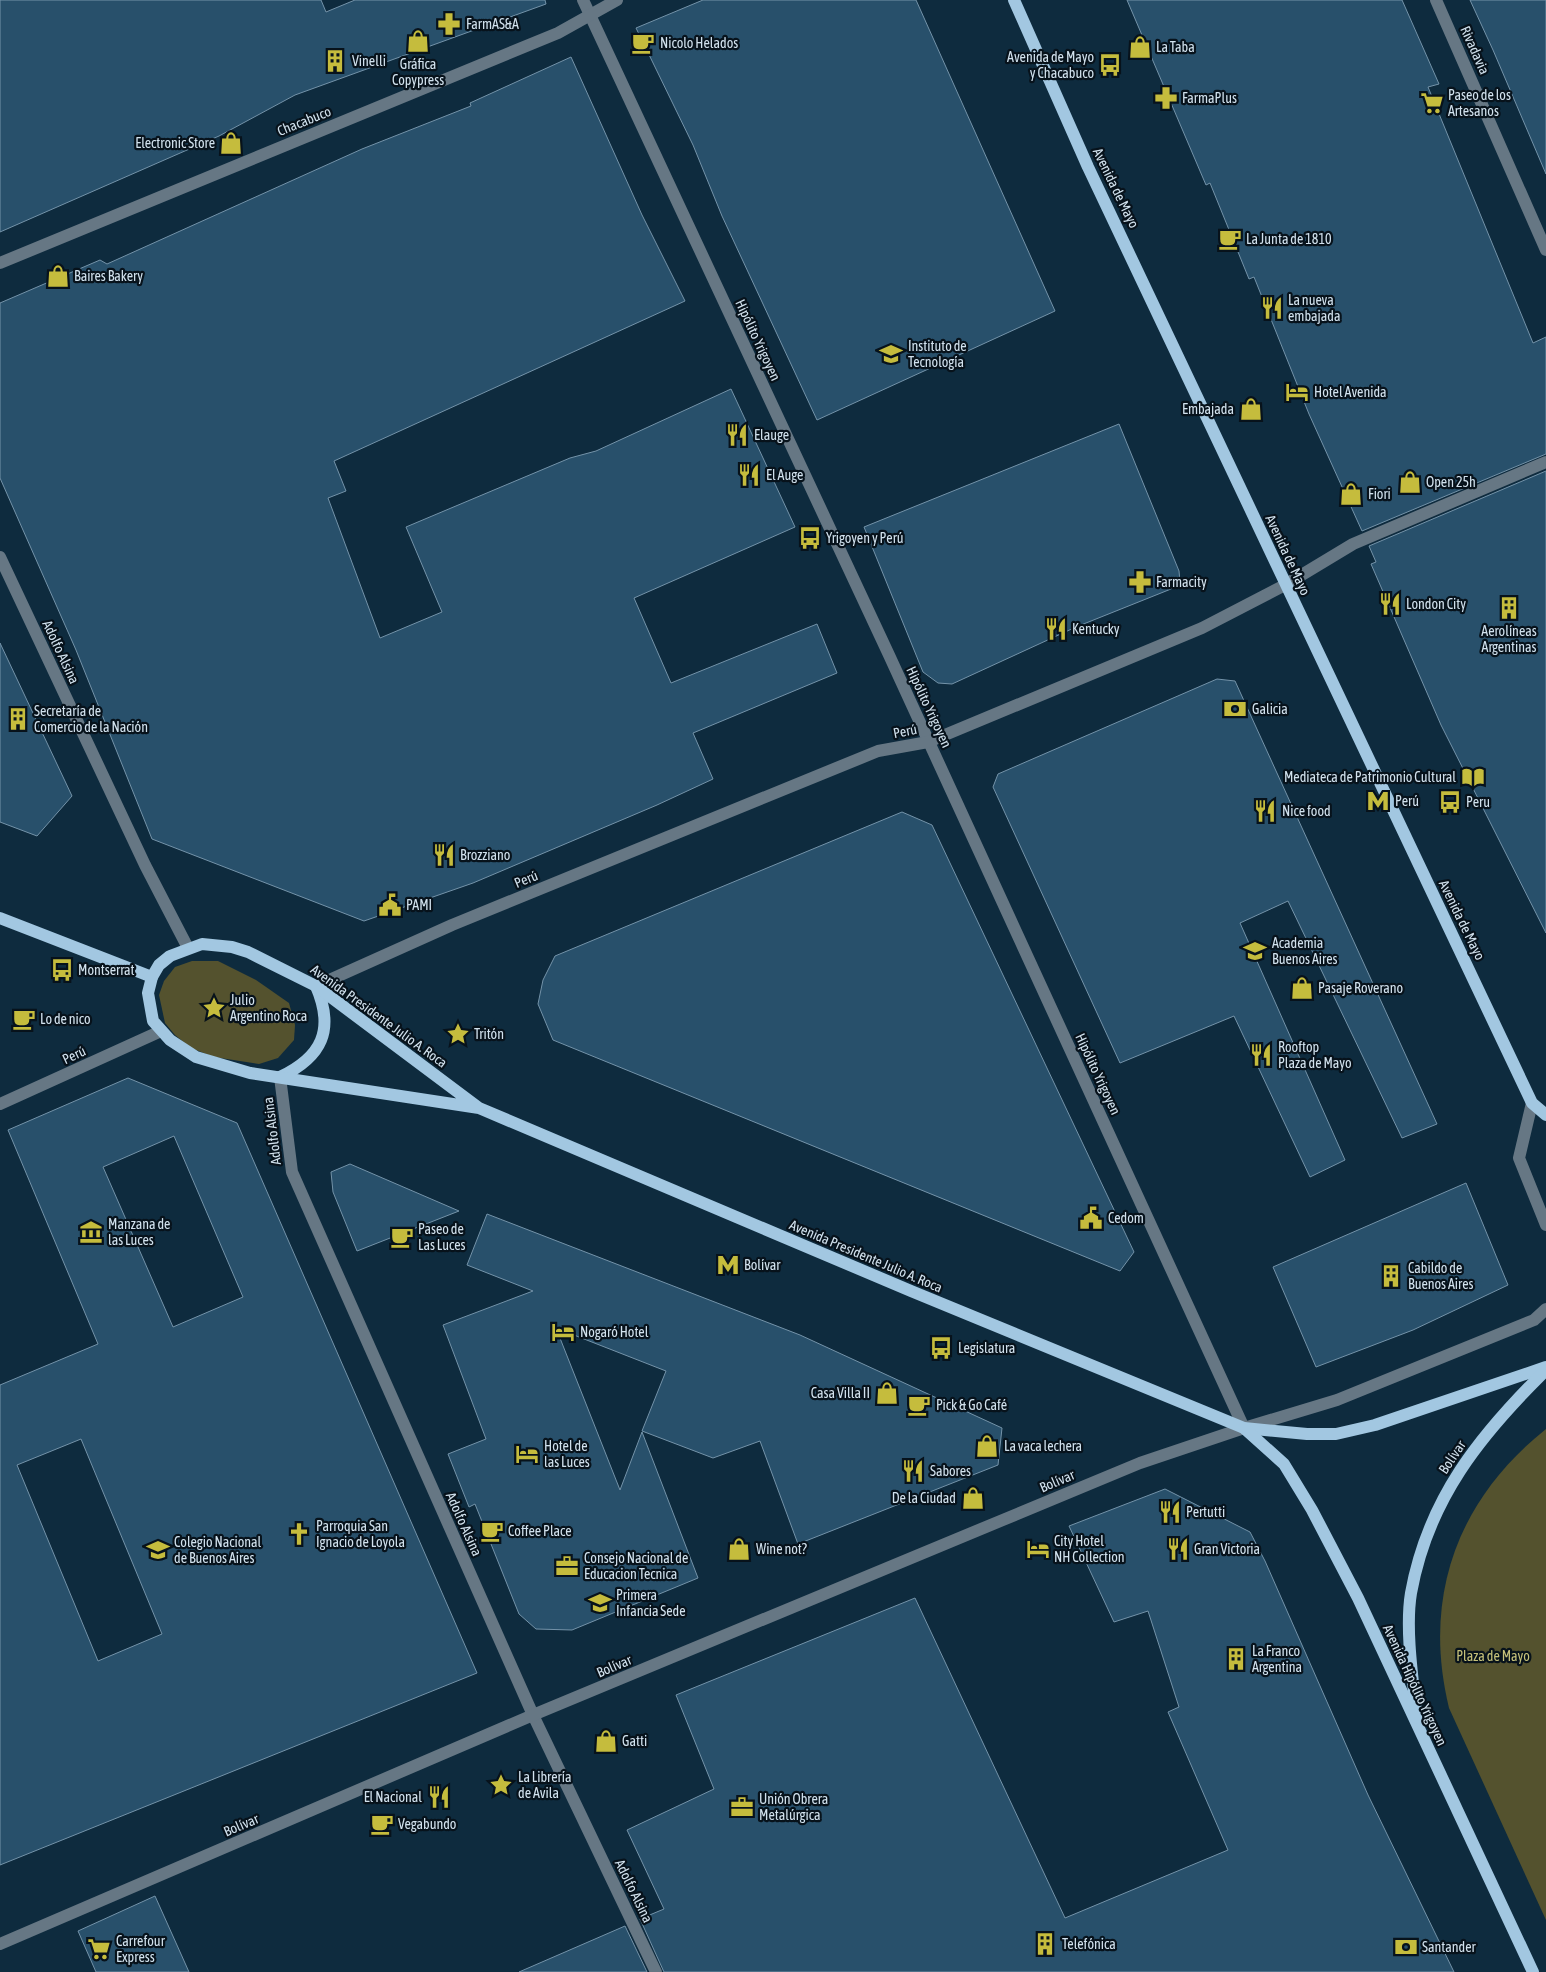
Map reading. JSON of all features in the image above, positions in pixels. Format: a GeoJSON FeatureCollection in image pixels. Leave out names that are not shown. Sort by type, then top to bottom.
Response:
{"type":"FeatureCollection","features":[{"type":"Feature","properties":{"kind":"main road","name":"Avenida de Mayo"},"geometry":{"type":"LineString","coordinates":[[1014,0],[1088,167],[1532,1103],[1546,1116]]}},
{"type":"Feature","properties":{"kind":"main road"},"geometry":{"type":"LineString","coordinates":[[0,918],[152,977]]}},
{"type":"Feature","properties":{"kind":"main road","name":"Avenida Presidente Julio A. Roca"},"geometry":{"type":"LineString","coordinates":[[479,1108],[316,986],[268,961],[232,947],[202,944],[170,956],[159,965],[152,977],[148,993],[153,1021],[161,1031],[182,1049],[212,1064],[250,1073],[280,1076],[479,1108],[919,1294],[1244,1428]]}},
{"type":"Feature","properties":{"kind":"main road"},"geometry":{"type":"LineString","coordinates":[[280,1076],[310,1059],[316,1052],[323,1034],[325,1015],[316,986]]}},
{"type":"Feature","properties":{"kind":"main road","name":"Bolívar"},"geometry":{"type":"LineString","coordinates":[[1244,1428],[1307,1434],[1349,1432],[1546,1368]]}},
{"type":"Feature","properties":{"kind":"main road","name":"Bolívar"},"geometry":{"type":"LineString","coordinates":[[1418,1728],[1410,1657],[1411,1594],[1427,1529],[1454,1478],[1481,1440],[1504,1411],[1546,1368]]}},
{"type":"Feature","properties":{"kind":"main road","name":"Avenida Hipólito Yrigoyen"},"geometry":{"type":"LineString","coordinates":[[1244,1428],[1276,1455],[1299,1485],[1358,1598],[1533,1972]]}},
{"type":"Feature","properties":{"kind":"street","name":"Hipólito Yrigoyen"},"geometry":{"type":"LineString","coordinates":[[583,0],[1244,1428]]}},
{"type":"Feature","properties":{"kind":"street","name":"Chacabuco"},"geometry":{"type":"LineString","coordinates":[[0,263],[558,33],[617,0]]}},
{"type":"Feature","properties":{"kind":"street","name":"Rivadavia"},"geometry":{"type":"LineString","coordinates":[[1436,0],[1546,250]]}},
{"type":"Feature","properties":{"kind":"street","name":"Perú"},"geometry":{"type":"LineString","coordinates":[[316,986],[452,925],[869,754],[928,742],[1202,628],[1286,585],[1352,544],[1546,462]]}},
{"type":"Feature","properties":{"kind":"street","name":"Adolfo Alsina"},"geometry":{"type":"LineString","coordinates":[[0,557],[146,865],[188,948]]}},
{"type":"Feature","properties":{"kind":"street","name":"Perú"},"geometry":{"type":"LineString","coordinates":[[0,1104],[161,1031]]}},
{"type":"Feature","properties":{"kind":"street","name":"Adolfo Alsina"},"geometry":{"type":"LineString","coordinates":[[280,1076],[292,1172],[533,1715],[656,1972]]}},
{"type":"Feature","properties":{"kind":"street"},"geometry":{"type":"LineString","coordinates":[[1532,1103],[1519,1158],[1546,1225]]}},
{"type":"Feature","properties":{"kind":"street","name":"Bolívar"},"geometry":{"type":"LineString","coordinates":[[0,1944],[533,1715],[1140,1463],[1244,1428],[1337,1400],[1534,1320],[1546,1308]]}},
{"type":"Feature","properties":{"kind":"green space"},"geometry":{"type":"Polygon","coordinates":[[[192,961],[218,961],[256,980],[289,1003],[295,1025],[294,1040],[278,1058],[259,1064],[214,1057],[191,1048],[175,1035],[165,1023],[159,995],[164,981],[175,967],[192,961]]]}},
{"type":"Feature","properties":{"kind":"green space","name":"Plaza de Mayo"},"geometry":{"type":"Polygon","coordinates":[[[1546,1429],[1546,1920],[1449,1708],[1442,1667],[1440,1628],[1444,1590],[1454,1554],[1469,1519],[1490,1487],[1515,1457],[1546,1429]]]}},
{"type":"Feature","properties":{"kind":"building"},"geometry":{"type":"Polygon","coordinates":[[[0,0],[321,0],[326,12],[355,0],[545,0],[546,4],[295,95],[219,136],[0,232],[0,0]]]}},
{"type":"Feature","properties":{"kind":"building"},"geometry":{"type":"Polygon","coordinates":[[[703,0],[916,0],[1055,311],[817,420],[722,216],[693,145],[636,28],[703,0]]]}},
{"type":"Feature","properties":{"kind":"building"},"geometry":{"type":"Polygon","coordinates":[[[1127,0],[1402,0],[1439,84],[1428,87],[1533,343],[1546,337],[1546,454],[1362,531],[1309,414],[1254,277],[1249,279],[1210,183],[1206,185],[1127,0]]]}},
{"type":"Feature","properties":{"kind":"building"},"geometry":{"type":"Polygon","coordinates":[[[1470,0],[1546,0],[1546,174],[1493,50],[1470,0]]]}},
{"type":"Feature","properties":{"kind":"building"},"geometry":{"type":"Polygon","coordinates":[[[571,57],[642,215],[685,301],[334,461],[346,491],[328,498],[380,638],[442,612],[406,527],[570,458],[596,451],[731,389],[795,527],[634,598],[671,683],[817,624],[837,673],[693,733],[713,779],[657,805],[473,883],[364,921],[152,839],[76,650],[0,478],[0,303],[100,260],[107,264],[362,149],[471,106],[470,103],[571,57]]]}},
{"type":"Feature","properties":{"kind":"building"},"geometry":{"type":"Polygon","coordinates":[[[1119,424],[1179,571],[1180,582],[1171,589],[1076,627],[952,684],[938,683],[923,672],[864,527],[1119,424]]]}},
{"type":"Feature","properties":{"kind":"building"},"geometry":{"type":"Polygon","coordinates":[[[1546,471],[1546,933],[1441,725],[1371,564],[1376,562],[1369,546],[1546,471]]]}},
{"type":"Feature","properties":{"kind":"building","name":"Secretaría de Comercio de la Nación"},"geometry":{"type":"Polygon","coordinates":[[[0,643],[72,796],[37,836],[0,822],[0,643]]]}},
{"type":"Feature","properties":{"kind":"building"},"geometry":{"type":"Polygon","coordinates":[[[1217,679],[1235,681],[1437,1124],[1402,1138],[1288,901],[1240,923],[1345,1160],[1310,1177],[1234,1016],[1120,1063],[993,787],[998,774],[1217,679]]]}},
{"type":"Feature","properties":{"kind":"building"},"geometry":{"type":"Polygon","coordinates":[[[902,812],[932,825],[1134,1252],[1120,1271],[553,1040],[538,1004],[543,980],[555,956],[902,812]]]}},
{"type":"Feature","properties":{"kind":"building"},"geometry":{"type":"Polygon","coordinates":[[[128,1078],[237,1123],[477,1673],[0,1865],[0,1385],[98,1344],[8,1130],[128,1078]],[[174,1136],[103,1167],[173,1327],[243,1297],[174,1136]],[[81,1439],[17,1465],[98,1661],[162,1634],[81,1439]]]}},
{"type":"Feature","properties":{"kind":"building"},"geometry":{"type":"Polygon","coordinates":[[[350,1164],[459,1211],[357,1251],[333,1192],[331,1172],[350,1164]]]}},
{"type":"Feature","properties":{"kind":"building","name":"Cabildo de Buenos Aires"},"geometry":{"type":"Polygon","coordinates":[[[1466,1183],[1508,1285],[1413,1330],[1316,1367],[1273,1267],[1466,1183]]]}},
{"type":"Feature","properties":{"kind":"building"},"geometry":{"type":"Polygon","coordinates":[[[487,1214],[800,1335],[1002,1428],[998,1465],[798,1544],[760,1441],[713,1458],[642,1431],[666,1371],[556,1328],[620,1490],[642,1432],[698,1578],[572,1630],[536,1629],[519,1614],[475,1504],[469,1507],[448,1454],[486,1439],[443,1325],[533,1291],[467,1265],[487,1214]]]}},
{"type":"Feature","properties":{"kind":"building"},"geometry":{"type":"Polygon","coordinates":[[[1165,1489],[1250,1532],[1265,1561],[1368,1795],[1454,1972],[664,1972],[640,1919],[664,1909],[627,1830],[714,1789],[676,1695],[915,1598],[1065,1918],[1228,1850],[1168,1712],[1179,1707],[1148,1611],[1114,1622],[1069,1526],[1165,1489]]]}},
{"type":"Feature","properties":{"kind":"building"},"geometry":{"type":"Polygon","coordinates":[[[155,1896],[189,1972],[96,1972],[78,1931],[155,1896]]]}},
{"type":"Feature","properties":{"kind":"building"},"geometry":{"type":"Polygon","coordinates":[[[625,1926],[647,1972],[519,1972],[625,1926]]]}},
{"type":"Feature","properties":{"kind":"place","name":"FarmAS&A"},"geometry":{"type":"Point","coordinates":[449,24]}},
{"type":"Feature","properties":{"kind":"place","name":"Gráfica Copypress"},"geometry":{"type":"Point","coordinates":[418,41]}},
{"type":"Feature","properties":{"kind":"place","name":"Nicolo Helados"},"geometry":{"type":"Point","coordinates":[643,43]}},
{"type":"Feature","properties":{"kind":"place","name":"La Taba"},"geometry":{"type":"Point","coordinates":[1140,47]}},
{"type":"Feature","properties":{"kind":"place","name":"Vinelli"},"geometry":{"type":"Point","coordinates":[335,61]}},
{"type":"Feature","properties":{"kind":"place","name":"Avenida de Mayo y Chacabuco"},"geometry":{"type":"Point","coordinates":[1110,65]}},
{"type":"Feature","properties":{"kind":"place","name":"FarmaPlus"},"geometry":{"type":"Point","coordinates":[1166,98]}},
{"type":"Feature","properties":{"kind":"place","name":"Paseo de los Artesanos"},"geometry":{"type":"Point","coordinates":[1432,103]}},
{"type":"Feature","properties":{"kind":"place","name":"Electronic Store"},"geometry":{"type":"Point","coordinates":[231,143]}},
{"type":"Feature","properties":{"kind":"place","name":"La Junta de 1810"},"geometry":{"type":"Point","coordinates":[1230,239]}},
{"type":"Feature","properties":{"kind":"place","name":"Baires Bakery"},"geometry":{"type":"Point","coordinates":[58,276]}},
{"type":"Feature","properties":{"kind":"place","name":"La nueva embajada"},"geometry":{"type":"Point","coordinates":[1272,308]}},
{"type":"Feature","properties":{"kind":"place","name":"Instituto de Tecnología"},"geometry":{"type":"Point","coordinates":[891,354]}},
{"type":"Feature","properties":{"kind":"place","name":"Hotel Avenida"},"geometry":{"type":"Point","coordinates":[1297,392]}},
{"type":"Feature","properties":{"kind":"place","name":"Embajada"},"geometry":{"type":"Point","coordinates":[1251,409]}},
{"type":"Feature","properties":{"kind":"place","name":"Elauge"},"geometry":{"type":"Point","coordinates":[737,435]}},
{"type":"Feature","properties":{"kind":"place","name":"El Auge"},"geometry":{"type":"Point","coordinates":[749,475]}},
{"type":"Feature","properties":{"kind":"place","name":"Open 25h"},"geometry":{"type":"Point","coordinates":[1410,482]}},
{"type":"Feature","properties":{"kind":"place","name":"Fiori"},"geometry":{"type":"Point","coordinates":[1351,494]}},
{"type":"Feature","properties":{"kind":"place","name":"Yrigoyen y Perú"},"geometry":{"type":"Point","coordinates":[810,538]}},
{"type":"Feature","properties":{"kind":"place","name":"Farmacity"},"geometry":{"type":"Point","coordinates":[1140,582]}},
{"type":"Feature","properties":{"kind":"place","name":"London City"},"geometry":{"type":"Point","coordinates":[1390,604]}},
{"type":"Feature","properties":{"kind":"place","name":"Aerolíneas Argentinas"},"geometry":{"type":"Point","coordinates":[1509,608]}},
{"type":"Feature","properties":{"kind":"place","name":"Kentucky"},"geometry":{"type":"Point","coordinates":[1056,629]}},
{"type":"Feature","properties":{"kind":"place","name":"Galicia"},"geometry":{"type":"Point","coordinates":[1235,709]}},
{"type":"Feature","properties":{"kind":"place","name":"Secretaría de Comercio de la Nación"},"geometry":{"type":"Point","coordinates":[18,719]}},
{"type":"Feature","properties":{"kind":"place","name":"Mediateca de Patrimonio Cultural"},"geometry":{"type":"Point","coordinates":[1473,777]}},
{"type":"Feature","properties":{"kind":"place","name":"Perú"},"geometry":{"type":"Point","coordinates":[1378,801]}},
{"type":"Feature","properties":{"kind":"place","name":"Peru"},"geometry":{"type":"Point","coordinates":[1450,802]}},
{"type":"Feature","properties":{"kind":"place","name":"Nice food"},"geometry":{"type":"Point","coordinates":[1265,811]}},
{"type":"Feature","properties":{"kind":"place","name":"Brozziano"},"geometry":{"type":"Point","coordinates":[444,855]}},
{"type":"Feature","properties":{"kind":"place","name":"PAMI"},"geometry":{"type":"Point","coordinates":[390,905]}},
{"type":"Feature","properties":{"kind":"place","name":"Academia Buenos Aires"},"geometry":{"type":"Point","coordinates":[1255,951]}},
{"type":"Feature","properties":{"kind":"place","name":"Montserrat"},"geometry":{"type":"Point","coordinates":[62,970]}},
{"type":"Feature","properties":{"kind":"place","name":"Pasaje Roverano"},"geometry":{"type":"Point","coordinates":[1302,988]}},
{"type":"Feature","properties":{"kind":"place","name":"Julio Argentino Roca"},"geometry":{"type":"Point","coordinates":[214,1008]}},
{"type":"Feature","properties":{"kind":"place","name":"Lo de nico"},"geometry":{"type":"Point","coordinates":[24,1019]}},
{"type":"Feature","properties":{"kind":"place","name":"Tritón"},"geometry":{"type":"Point","coordinates":[458,1034]}},
{"type":"Feature","properties":{"kind":"place","name":"Rooftop Plaza de Mayo"},"geometry":{"type":"Point","coordinates":[1261,1055]}},
{"type":"Feature","properties":{"kind":"place","name":"Cedom"},"geometry":{"type":"Point","coordinates":[1091,1218]}},
{"type":"Feature","properties":{"kind":"place","name":"Manzana de las Luces"},"geometry":{"type":"Point","coordinates":[91,1232]}},
{"type":"Feature","properties":{"kind":"place","name":"Paseo de Las Luces"},"geometry":{"type":"Point","coordinates":[402,1237]}},
{"type":"Feature","properties":{"kind":"place","name":"Bolívar"},"geometry":{"type":"Point","coordinates":[728,1265]}},
{"type":"Feature","properties":{"kind":"place","name":"Cabildo de Buenos Aires"},"geometry":{"type":"Point","coordinates":[1391,1276]}},
{"type":"Feature","properties":{"kind":"place","name":"Nogaró Hotel"},"geometry":{"type":"Point","coordinates":[563,1332]}},
{"type":"Feature","properties":{"kind":"place","name":"Legislatura"},"geometry":{"type":"Point","coordinates":[941,1348]}},
{"type":"Feature","properties":{"kind":"place","name":"Casa Villa II"},"geometry":{"type":"Point","coordinates":[887,1393]}},
{"type":"Feature","properties":{"kind":"place","name":"Pick & Go Café"},"geometry":{"type":"Point","coordinates":[919,1405]}},
{"type":"Feature","properties":{"kind":"place","name":"La vaca lechera"},"geometry":{"type":"Point","coordinates":[987,1446]}},
{"type":"Feature","properties":{"kind":"place","name":"Hotel de las Luces"},"geometry":{"type":"Point","coordinates":[527,1454]}},
{"type":"Feature","properties":{"kind":"place","name":"Sabores"},"geometry":{"type":"Point","coordinates":[913,1471]}},
{"type":"Feature","properties":{"kind":"place","name":"De la Ciudad"},"geometry":{"type":"Point","coordinates":[973,1498]}},
{"type":"Feature","properties":{"kind":"place","name":"Pertutti"},"geometry":{"type":"Point","coordinates":[1170,1512]}},
{"type":"Feature","properties":{"kind":"place","name":"Coffee Place"},"geometry":{"type":"Point","coordinates":[492,1531]}},
{"type":"Feature","properties":{"kind":"place","name":"Parroquia San Ignacio de Loyola"},"geometry":{"type":"Point","coordinates":[299,1534]}},
{"type":"Feature","properties":{"kind":"place","name":"Wine not?"},"geometry":{"type":"Point","coordinates":[739,1549]}},
{"type":"Feature","properties":{"kind":"place","name":"City Hotel NH Collection"},"geometry":{"type":"Point","coordinates":[1038,1549]}},
{"type":"Feature","properties":{"kind":"place","name":"Gran Victoria"},"geometry":{"type":"Point","coordinates":[1178,1549]}},
{"type":"Feature","properties":{"kind":"place","name":"Colegio Nacional de Buenos Aires"},"geometry":{"type":"Point","coordinates":[158,1550]}},
{"type":"Feature","properties":{"kind":"place","name":"Consejo Nacional de Educacion Tecnica"},"geometry":{"type":"Point","coordinates":[567,1566]}},
{"type":"Feature","properties":{"kind":"place","name":"Primera Infancia Sede"},"geometry":{"type":"Point","coordinates":[600,1603]}},
{"type":"Feature","properties":{"kind":"place","name":"La Franco Argentina"},"geometry":{"type":"Point","coordinates":[1236,1659]}},
{"type":"Feature","properties":{"kind":"place","name":"Gatti"},"geometry":{"type":"Point","coordinates":[606,1741]}},
{"type":"Feature","properties":{"kind":"place","name":"La Librería de Avila"},"geometry":{"type":"Point","coordinates":[501,1785]}},
{"type":"Feature","properties":{"kind":"place","name":"El Nacional"},"geometry":{"type":"Point","coordinates":[439,1797]}},
{"type":"Feature","properties":{"kind":"place","name":"Unión Obrera Metalúrgica"},"geometry":{"type":"Point","coordinates":[742,1807]}},
{"type":"Feature","properties":{"kind":"place","name":"Vegabundo"},"geometry":{"type":"Point","coordinates":[382,1824]}},
{"type":"Feature","properties":{"kind":"place","name":"Telefónica"},"geometry":{"type":"Point","coordinates":[1045,1944]}},
{"type":"Feature","properties":{"kind":"place","name":"Santander"},"geometry":{"type":"Point","coordinates":[1406,1947]}},
{"type":"Feature","properties":{"kind":"place","name":"Carrefour Express"},"geometry":{"type":"Point","coordinates":[99,1949]}}]}
